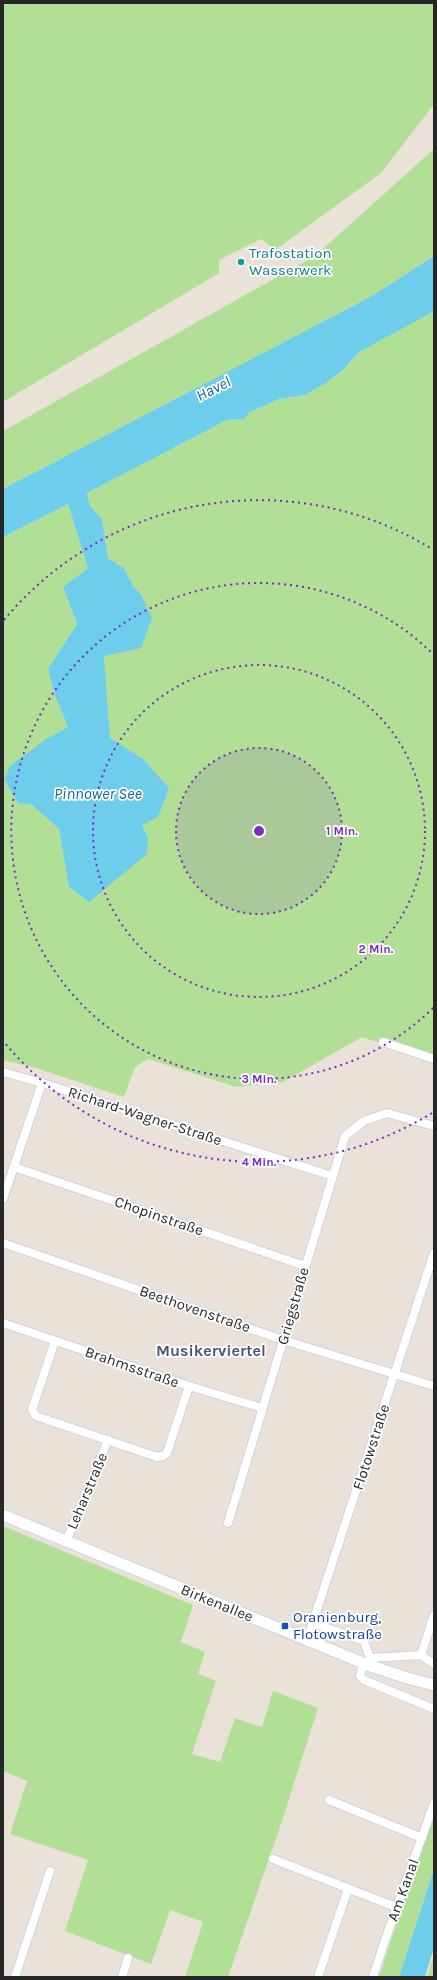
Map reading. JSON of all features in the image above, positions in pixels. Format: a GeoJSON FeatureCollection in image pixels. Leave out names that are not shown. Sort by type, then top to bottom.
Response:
{"type":"FeatureCollection","features":[{"type":"Feature","properties":{"kind":"street"},"geometry":{"type":"LineString","coordinates":[[383,1042],[434,1059]]}},
{"type":"Feature","properties":{"kind":"street","name":"Richard-Wagner-Straße"},"geometry":{"type":"LineString","coordinates":[[3,1072],[42,1083],[332,1176]]}},
{"type":"Feature","properties":{"kind":"street"},"geometry":{"type":"LineString","coordinates":[[3,1199],[42,1083]]}},
{"type":"Feature","properties":{"kind":"street","name":"Griegstraße"},"geometry":{"type":"LineString","coordinates":[[228,1523],[332,1176],[346,1136],[364,1121],[387,1113],[434,1126]]}},
{"type":"Feature","properties":{"kind":"street","name":"Chopinstraße"},"geometry":{"type":"LineString","coordinates":[[14,1167],[305,1266]]}},
{"type":"Feature","properties":{"kind":"street","name":"Beethovenstraße"},"geometry":{"type":"LineString","coordinates":[[3,1243],[283,1340],[434,1386]]}},
{"type":"Feature","properties":{"kind":"street","name":"Flotowstraße"},"geometry":{"type":"LineString","coordinates":[[307,1640],[396,1374],[434,1253]]}},
{"type":"Feature","properties":{"kind":"street","name":"Brahmsstraße"},"geometry":{"type":"LineString","coordinates":[[3,1323],[189,1386],[262,1408]]}},
{"type":"Feature","properties":{"kind":"street"},"geometry":{"type":"LineString","coordinates":[[55,1341],[32,1410],[36,1416],[157,1456],[163,1456],[167,1453],[189,1386]]}},
{"type":"Feature","properties":{"kind":"street","name":"Leharstraße"},"geometry":{"type":"LineString","coordinates":[[66,1542],[108,1440]]}},
{"type":"Feature","properties":{"kind":"street","name":"Birkenallee"},"geometry":{"type":"LineString","coordinates":[[3,1515],[307,1640],[407,1678],[434,1685]]}},
{"type":"Feature","properties":{"kind":"street"},"geometry":{"type":"LineString","coordinates":[[421,1655],[434,1615]]}},
{"type":"Feature","properties":{"kind":"street"},"geometry":{"type":"LineString","coordinates":[[313,1623],[364,1641],[367,1662],[360,1676],[364,1680],[434,1709]]}},
{"type":"Feature","properties":{"kind":"street"},"geometry":{"type":"LineString","coordinates":[[367,1662],[421,1655],[434,1664]]}},
{"type":"Feature","properties":{"kind":"street"},"geometry":{"type":"LineString","coordinates":[[329,1800],[422,1838]]}},
{"type":"Feature","properties":{"kind":"street","name":"Am Kanal"},"geometry":{"type":"LineString","coordinates":[[373,1977],[386,1934],[398,1908],[434,1804]]}},
{"type":"Feature","properties":{"kind":"street"},"geometry":{"type":"LineString","coordinates":[[273,1859],[398,1908]]}},
{"type":"Feature","properties":{"kind":"street"},"geometry":{"type":"LineString","coordinates":[[15,1977],[50,1871]]}},
{"type":"Feature","properties":{"kind":"street"},"geometry":{"type":"LineString","coordinates":[[318,1977],[348,1889]]}},
{"type":"Feature","properties":{"kind":"street"},"geometry":{"type":"LineString","coordinates":[[122,1977],[128,1958]]}},
{"type":"Feature","properties":{"kind":"green space"},"geometry":{"type":"Polygon","coordinates":[[[3,3],[434,3],[434,104],[381,173],[275,250],[261,239],[219,260],[219,273],[3,402],[3,3]]]}},
{"type":"Feature","properties":{"kind":"green space"},"geometry":{"type":"Polygon","coordinates":[[[434,149],[434,256],[370,297],[3,489],[3,431],[315,256],[434,149]]]}},
{"type":"Feature","properties":{"kind":"green space"},"geometry":{"type":"Polygon","coordinates":[[[434,310],[434,1061],[362,1037],[283,1082],[236,1087],[148,1059],[135,1067],[124,1097],[36,1068],[3,1060],[3,537],[68,504],[88,568],[63,587],[77,624],[48,669],[54,693],[68,727],[46,739],[10,766],[4,779],[18,803],[32,805],[59,829],[69,887],[148,838],[142,825],[142,758],[110,738],[104,656],[113,653],[138,591],[132,584],[124,568],[108,558],[102,519],[90,506],[87,493],[227,420],[244,419],[250,412],[279,399],[305,395],[326,383],[349,364],[359,352],[434,310]]]}},
{"type":"Feature","properties":{"kind":"green space"},"geometry":{"type":"Polygon","coordinates":[[[3,1526],[193,1605],[181,1642],[205,1652],[198,1674],[216,1681],[192,1754],[220,1762],[235,1718],[262,1727],[273,1691],[318,1708],[281,1824],[228,1977],[185,1977],[203,1922],[170,1910],[151,1964],[65,1931],[88,1860],[10,1834],[27,1781],[3,1771],[3,1526]]]}},
{"type":"Feature","properties":{"kind":"green space"},"geometry":{"type":"Polygon","coordinates":[[[434,1814],[434,1869],[399,1977],[379,1977],[413,1873],[434,1814]]]}},
{"type":"Feature","properties":{"kind":"green space"},"geometry":{"type":"Polygon","coordinates":[[[434,1955],[434,1977],[427,1977],[434,1955]]]}},
{"type":"Feature","properties":{"kind":"water"},"geometry":{"type":"Polygon","coordinates":[[[434,256],[434,310],[429,314],[359,352],[344,369],[326,383],[305,395],[279,399],[250,412],[244,419],[227,420],[87,493],[90,506],[102,519],[108,558],[124,568],[132,584],[141,595],[152,618],[141,648],[104,656],[110,738],[142,758],[169,788],[158,817],[142,825],[148,838],[147,854],[89,902],[69,887],[59,829],[32,805],[18,803],[4,779],[10,766],[46,739],[68,727],[54,693],[48,669],[77,624],[63,587],[88,568],[68,504],[3,537],[3,489],[370,297],[434,256]]]}},
{"type":"Feature","properties":{"kind":"water"},"geometry":{"type":"Polygon","coordinates":[[[434,1869],[434,1948],[425,1977],[399,1977],[434,1869]]]}},
{"type":"Feature","properties":{"kind":"place","name":"Trafostation Wasserwerk"},"geometry":{"type":"Point","coordinates":[241,262]}},
{"type":"Feature","properties":{"kind":"place","name":"Oranienburg, Flotowstraße"},"geometry":{"type":"Point","coordinates":[285,1626]}},
{"type":"Feature","properties":{"kind":"district","name":"Musikerviertel"},"geometry":{"type":"Point","coordinates":[211,1350]}},
{"type":"Feature","properties":{"kind":"water label","name":"Havel"},"geometry":{"type":"Point","coordinates":[213,388]}},
{"type":"Feature","properties":{"kind":"water label","name":"Pinnower See"},"geometry":{"type":"Point","coordinates":[98,793]}}]}
